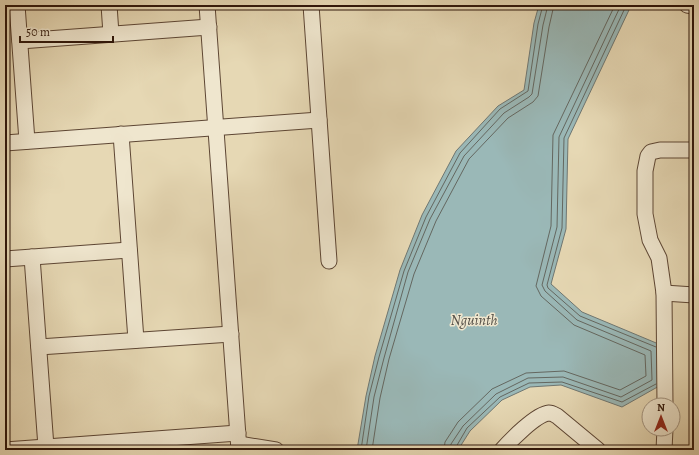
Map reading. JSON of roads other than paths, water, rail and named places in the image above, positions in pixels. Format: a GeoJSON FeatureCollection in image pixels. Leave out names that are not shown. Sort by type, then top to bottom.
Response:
{"type":"FeatureCollection","features":[{"type":"Feature","properties":{"kind":"street"},"geometry":{"type":"LineString","coordinates":[[17,5],[27,141]]}},
{"type":"Feature","properties":{"kind":"street"},"geometry":{"type":"LineString","coordinates":[[109,5],[111,34]]}},
{"type":"Feature","properties":{"kind":"street"},"geometry":{"type":"LineString","coordinates":[[207,5],[239,442]]}},
{"type":"Feature","properties":{"kind":"street"},"geometry":{"type":"LineString","coordinates":[[311,5],[330,261]]}},
{"type":"Feature","properties":{"kind":"street"},"geometry":{"type":"LineString","coordinates":[[687,5],[694,6]]}},
{"type":"Feature","properties":{"kind":"street"},"geometry":{"type":"LineString","coordinates":[[20,40],[209,27]]}},
{"type":"Feature","properties":{"kind":"street"},"geometry":{"type":"LineString","coordinates":[[5,143],[319,120]]}},
{"type":"Feature","properties":{"kind":"street"},"geometry":{"type":"LineString","coordinates":[[121,134],[136,340]]}},
{"type":"Feature","properties":{"kind":"street"},"geometry":{"type":"LineString","coordinates":[[665,397],[664,293],[659,258],[650,240],[645,214],[645,172],[648,156],[651,152],[660,150],[694,150]]}},
{"type":"Feature","properties":{"kind":"street"},"geometry":{"type":"LineString","coordinates":[[5,259],[129,250]]}},
{"type":"Feature","properties":{"kind":"street"},"geometry":{"type":"LineString","coordinates":[[32,257],[46,447]]}},
{"type":"Feature","properties":{"kind":"street"},"geometry":{"type":"LineString","coordinates":[[664,293],[694,295]]}},
{"type":"Feature","properties":{"kind":"street"},"geometry":{"type":"LineString","coordinates":[[39,347],[231,334]]}},
{"type":"Feature","properties":{"kind":"street"},"geometry":{"type":"LineString","coordinates":[[502,450],[525,428],[542,415],[553,413],[598,450]]}},
{"type":"Feature","properties":{"kind":"street"},"geometry":{"type":"LineString","coordinates":[[664,450],[665,437]]}},
{"type":"Feature","properties":{"kind":"street"},"geometry":{"type":"LineString","coordinates":[[5,450],[46,447],[239,442],[276,450]]}},
{"type":"Feature","properties":{"kind":"water","name":"Nguinth"},"geometry":{"type":"Polygon","coordinates":[[[539,5],[634,5],[629,10],[568,139],[566,229],[551,284],[582,312],[661,345],[661,385],[622,407],[561,385],[530,387],[502,400],[470,431],[458,450],[357,450],[366,396],[375,356],[400,270],[422,215],[456,151],[498,106],[524,90],[534,23],[539,5]]]}}]}
